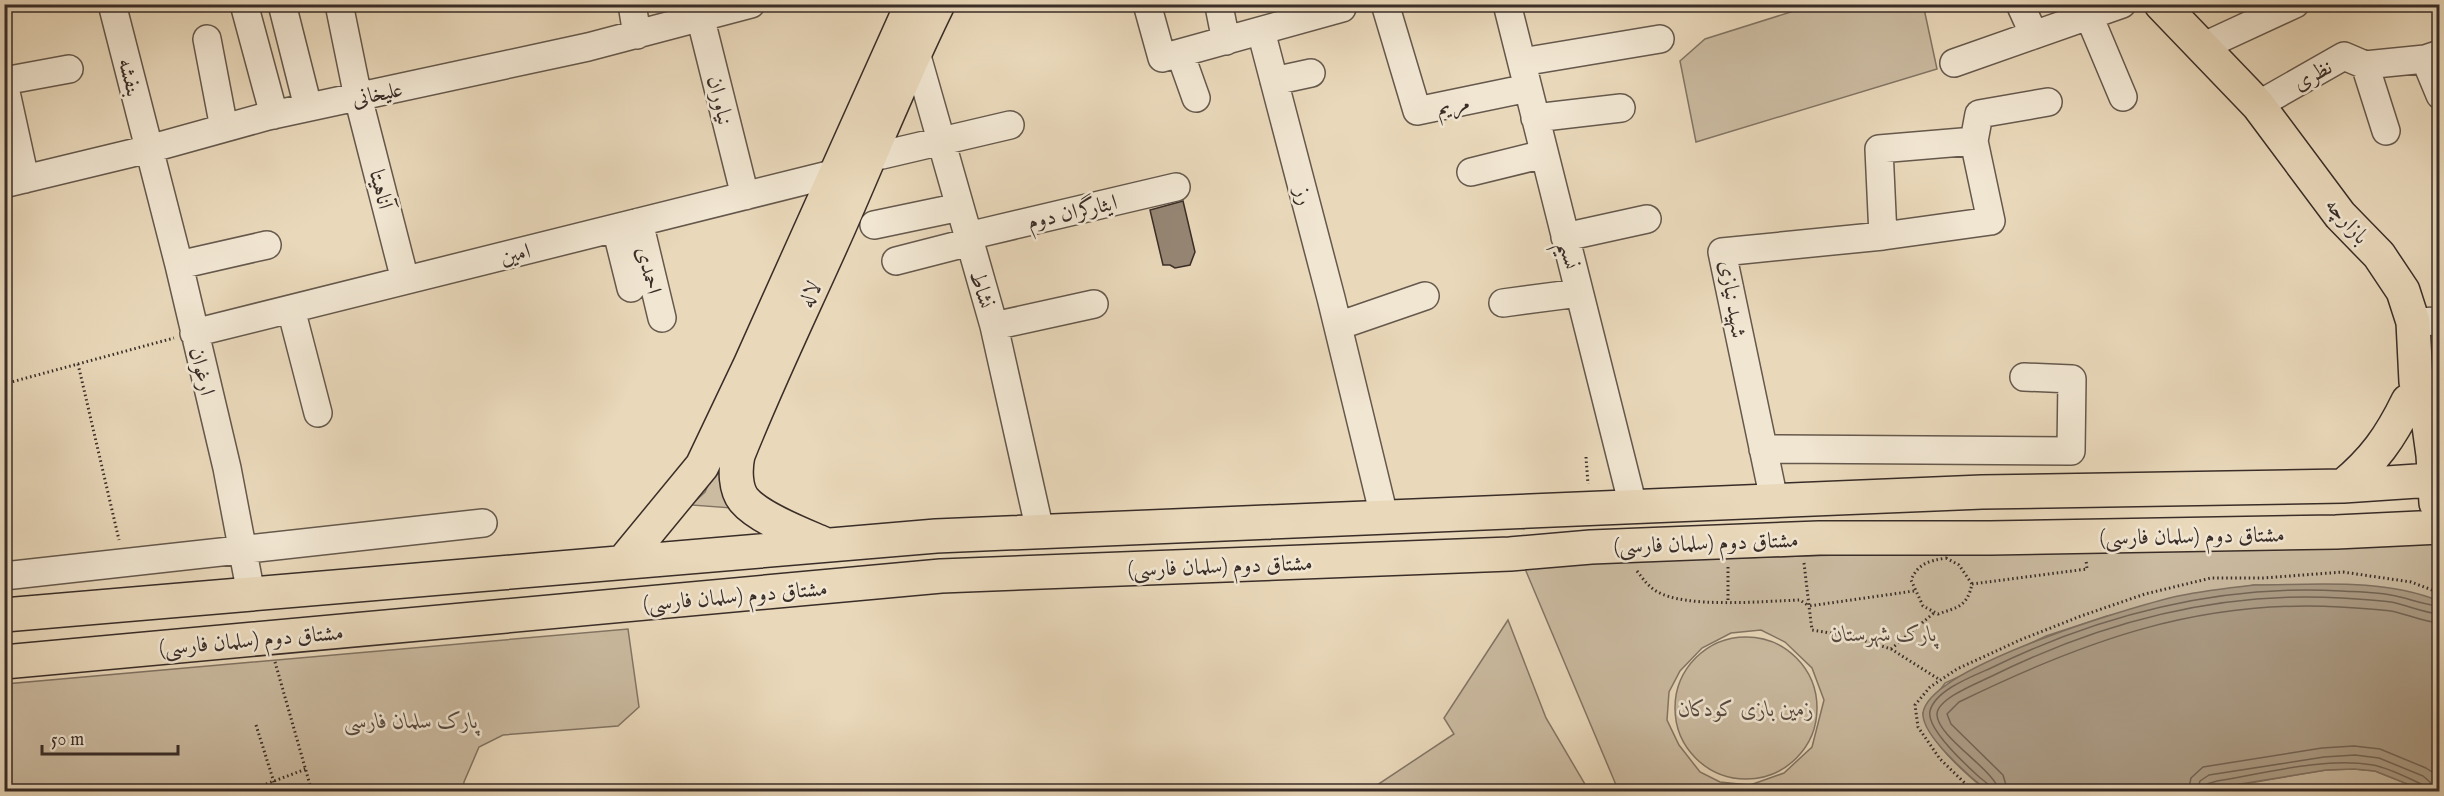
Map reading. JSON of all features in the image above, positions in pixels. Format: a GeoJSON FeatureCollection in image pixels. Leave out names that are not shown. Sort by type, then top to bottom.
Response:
{"type":"FeatureCollection","features":[{"type":"Feature","properties":{"kind":"main road","name":"لاله"},"geometry":{"type":"LineString","coordinates":[[827,545],[777,523],[744,500],[735,467],[761,368],[836,173],[912,4]]}},
{"type":"Feature","properties":{"kind":"main road","name":"لاله"},"geometry":{"type":"LineString","coordinates":[[623,562],[702,466],[761,368],[842,220],[915,49],[938,4]]}},
{"type":"Feature","properties":{"kind":"main road","name":"بازارچه"},"geometry":{"type":"LineString","coordinates":[[2161,4],[2258,105],[2340,215],[2379,255],[2426,321],[2416,396],[2408,432],[2431,481],[2432,527]]}},
{"type":"Feature","properties":{"kind":"main road"},"geometry":{"type":"LineString","coordinates":[[2343,486],[2368,464],[2416,396],[2439,436]]}},
{"type":"Feature","properties":{"kind":"main road","name":"مشتاق دوم (سلمان فارسی)"},"geometry":{"type":"LineString","coordinates":[[4,615],[936,536],[1983,492],[2343,486],[2431,481]]}},
{"type":"Feature","properties":{"kind":"main road","name":"مشتاق دوم (سلمان فارسی)"},"geometry":{"type":"LineString","coordinates":[[4,662],[941,576],[1510,554],[1591,547],[1819,538],[1990,538],[2336,532],[2432,527]]}},
{"type":"Feature","properties":{"kind":"street","name":"بنفشه"},"geometry":{"type":"LineString","coordinates":[[112,4],[149,149]]}},
{"type":"Feature","properties":{"kind":"street"},"geometry":{"type":"LineString","coordinates":[[244,4],[274,115]]}},
{"type":"Feature","properties":{"kind":"street"},"geometry":{"type":"LineString","coordinates":[[282,4],[308,107]]}},
{"type":"Feature","properties":{"kind":"street","name":"آناهیتا"},"geometry":{"type":"LineString","coordinates":[[339,4],[358,97],[405,280]]}},
{"type":"Feature","properties":{"kind":"street"},"geometry":{"type":"LineString","coordinates":[[632,4],[637,35]]}},
{"type":"Feature","properties":{"kind":"street","name":"علیخانی"},"geometry":{"type":"LineString","coordinates":[[15,182],[274,115],[637,35],[699,11],[751,4]]}},
{"type":"Feature","properties":{"kind":"street"},"geometry":{"type":"LineString","coordinates":[[1147,4],[1162,58],[1342,8]]}},
{"type":"Feature","properties":{"kind":"street","name":"مریم"},"geometry":{"type":"LineString","coordinates":[[1385,4],[1417,111],[1528,88]]}},
{"type":"Feature","properties":{"kind":"street","name":"نسیم"},"geometry":{"type":"LineString","coordinates":[[1508,4],[1633,506]]}},
{"type":"Feature","properties":{"kind":"street"},"geometry":{"type":"LineString","coordinates":[[2020,4],[2034,35]]}},
{"type":"Feature","properties":{"kind":"street"},"geometry":{"type":"LineString","coordinates":[[1954,63],[2122,4]]}},
{"type":"Feature","properties":{"kind":"street"},"geometry":{"type":"LineString","coordinates":[[2202,47],[2295,4]]}},
{"type":"Feature","properties":{"kind":"street","name":"نیاوران"},"geometry":{"type":"LineString","coordinates":[[699,11],[745,196]]}},
{"type":"Feature","properties":{"kind":"street"},"geometry":{"type":"LineString","coordinates":[[1220,11],[1226,41]]}},
{"type":"Feature","properties":{"kind":"street"},"geometry":{"type":"LineString","coordinates":[[2089,16],[2123,98]]}},
{"type":"Feature","properties":{"kind":"street","name":"رز"},"geometry":{"type":"LineString","coordinates":[[1261,31],[1338,326],[1384,516]]}},
{"type":"Feature","properties":{"kind":"street"},"geometry":{"type":"LineString","coordinates":[[207,39],[224,128]]}},
{"type":"Feature","properties":{"kind":"street"},"geometry":{"type":"LineString","coordinates":[[1521,62],[1659,39]]}},
{"type":"Feature","properties":{"kind":"street","name":"نشاط"},"geometry":{"type":"LineString","coordinates":[[915,49],[994,326],[1040,531]]}},
{"type":"Feature","properties":{"kind":"street"},"geometry":{"type":"LineString","coordinates":[[1180,53],[1196,98]]}},
{"type":"Feature","properties":{"kind":"street","name":"نظری"},"geometry":{"type":"LineString","coordinates":[[2258,105],[2344,56],[2365,65],[2432,57]]}},
{"type":"Feature","properties":{"kind":"street"},"geometry":{"type":"LineString","coordinates":[[2432,57],[2439,95]]}},
{"type":"Feature","properties":{"kind":"street"},"geometry":{"type":"LineString","coordinates":[[2365,65],[2386,131]]}},
{"type":"Feature","properties":{"kind":"street"},"geometry":{"type":"LineString","coordinates":[[15,182],[4,82],[69,69]]}},
{"type":"Feature","properties":{"kind":"street"},"geometry":{"type":"LineString","coordinates":[[1274,81],[1311,73]]}},
{"type":"Feature","properties":{"kind":"street"},"geometry":{"type":"LineString","coordinates":[[1883,236],[1879,149],[1974,141],[1979,114],[2048,102]]}},
{"type":"Feature","properties":{"kind":"street"},"geometry":{"type":"LineString","coordinates":[[1535,118],[1621,108]]}},
{"type":"Feature","properties":{"kind":"street"},"geometry":{"type":"LineString","coordinates":[[882,154],[1010,125]]}},
{"type":"Feature","properties":{"kind":"street","name":"شهید نیازی"},"geometry":{"type":"LineString","coordinates":[[1774,500],[1722,252],[1883,236],[1992,221],[1974,141]]}},
{"type":"Feature","properties":{"kind":"street","name":"ارغوان"},"geometry":{"type":"LineString","coordinates":[[149,149],[227,468],[251,594]]}},
{"type":"Feature","properties":{"kind":"street"},"geometry":{"type":"LineString","coordinates":[[1470,172],[1544,154]]}},
{"type":"Feature","properties":{"kind":"street","name":"امین"},"geometry":{"type":"LineString","coordinates":[[194,333],[836,173]]}},
{"type":"Feature","properties":{"kind":"street","name":"ایثارگران دوم"},"geometry":{"type":"LineString","coordinates":[[896,261],[969,239],[1176,187]]}},
{"type":"Feature","properties":{"kind":"street"},"geometry":{"type":"LineString","coordinates":[[874,225],[960,207]]}},
{"type":"Feature","properties":{"kind":"street"},"geometry":{"type":"LineString","coordinates":[[1565,237],[1647,219]]}},
{"type":"Feature","properties":{"kind":"street"},"geometry":{"type":"LineString","coordinates":[[628,225],[631,288]]}},
{"type":"Feature","properties":{"kind":"street","name":"احمدی"},"geometry":{"type":"LineString","coordinates":[[628,225],[662,318]]}},
{"type":"Feature","properties":{"kind":"street"},"geometry":{"type":"LineString","coordinates":[[179,265],[267,245]]}},
{"type":"Feature","properties":{"kind":"street"},"geometry":{"type":"LineString","coordinates":[[1503,303],[1580,293]]}},
{"type":"Feature","properties":{"kind":"street"},"geometry":{"type":"LineString","coordinates":[[1338,326],[1425,296]]}},
{"type":"Feature","properties":{"kind":"street"},"geometry":{"type":"LineString","coordinates":[[994,326],[1094,304]]}},
{"type":"Feature","properties":{"kind":"street"},"geometry":{"type":"LineString","coordinates":[[291,309],[318,413]]}},
{"type":"Feature","properties":{"kind":"street"},"geometry":{"type":"LineString","coordinates":[[1763,448],[2072,451],[2072,379],[2024,377]]}},
{"type":"Feature","properties":{"kind":"street"},"geometry":{"type":"LineString","coordinates":[[4,576],[483,523]]}},
{"type":"Feature","properties":{"kind":"path"},"geometry":{"type":"LineString","coordinates":[[4,384],[194,333]]}},
{"type":"Feature","properties":{"kind":"path"},"geometry":{"type":"LineString","coordinates":[[78,364],[124,563]]}},
{"type":"Feature","properties":{"kind":"path"},"geometry":{"type":"LineString","coordinates":[[1946,558],[1959,565],[1972,584],[1970,594],[1961,606],[1938,614],[1923,606],[1914,591],[1911,580],[1917,568],[1931,561],[1946,558]]}},
{"type":"Feature","properties":{"kind":"path"},"geometry":{"type":"LineString","coordinates":[[1804,559],[1812,630],[1853,637],[1891,649],[1940,680]]}},
{"type":"Feature","properties":{"kind":"path"},"geometry":{"type":"LineString","coordinates":[[1728,560],[1728,601]]}},
{"type":"Feature","properties":{"kind":"path"},"geometry":{"type":"LineString","coordinates":[[1635,567],[1644,581],[1657,592],[1686,600],[1800,600],[1809,606],[1914,591]]}},
{"type":"Feature","properties":{"kind":"path"},"geometry":{"type":"LineString","coordinates":[[1974,792],[1940,759],[1918,727],[1915,705],[1930,687],[1957,669],[2081,616],[2145,594],[2211,579],[2343,572],[2411,582],[2439,593]]}},
{"type":"Feature","properties":{"kind":"path"},"geometry":{"type":"LineString","coordinates":[[1891,649],[1935,612]]}},
{"type":"Feature","properties":{"kind":"path"},"geometry":{"type":"LineString","coordinates":[[268,637],[312,792]]}},
{"type":"Feature","properties":{"kind":"path"},"geometry":{"type":"LineString","coordinates":[[256,725],[277,792]]}},
{"type":"Feature","properties":{"kind":"path"},"geometry":{"type":"LineString","coordinates":[[245,792],[306,769]]}},
{"type":"Feature","properties":{"kind":"green space"},"geometry":{"type":"Polygon","coordinates":[[[1923,4],[1937,69],[1696,142],[1680,61],[1705,39],[1813,5],[1923,4]]]}},
{"type":"Feature","properties":{"kind":"green space"},"geometry":{"type":"Polygon","coordinates":[[[754,378],[745,509],[691,505],[705,492],[754,378]]]}},
{"type":"Feature","properties":{"kind":"green space","name":"پارک شهرستان"},"geometry":{"type":"Polygon","coordinates":[[[2439,538],[2440,601],[2393,589],[2339,585],[2254,585],[2107,616],[2046,636],[1945,683],[1923,713],[1926,723],[1939,745],[1988,792],[1750,791],[1750,785],[1784,773],[1812,747],[1824,700],[1812,668],[1785,642],[1761,630],[1731,633],[1702,648],[1680,671],[1669,692],[1667,720],[1679,745],[1700,772],[1720,782],[1748,785],[1748,791],[1619,792],[1523,564],[2439,538]]]}},
{"type":"Feature","properties":{"kind":"green space"},"geometry":{"type":"Polygon","coordinates":[[[1508,620],[1546,718],[1589,791],[1368,791],[1454,734],[1444,718],[1508,620]]]}},
{"type":"Feature","properties":{"kind":"green space","name":"پارک سلمان فارسی"},"geometry":{"type":"Polygon","coordinates":[[[628,629],[639,707],[618,726],[503,735],[479,747],[464,782],[463,791],[5,791],[5,684],[628,629]]]}},
{"type":"Feature","properties":{"kind":"green space","name":"زمین بازی کودکان"},"geometry":{"type":"Polygon","coordinates":[[[1746,637],[1773,643],[1796,658],[1811,681],[1817,708],[1811,735],[1796,758],[1773,773],[1746,779],[1719,773],[1696,758],[1681,735],[1675,708],[1681,681],[1696,658],[1719,643],[1746,637]]]}},
{"type":"Feature","properties":{"kind":"green space"},"geometry":{"type":"Polygon","coordinates":[[[2326,770],[2375,771],[2425,791],[2197,792],[2326,770]]]}},
{"type":"Feature","properties":{"kind":"water"},"geometry":{"type":"Polygon","coordinates":[[[2254,585],[2372,586],[2395,589],[2439,601],[2439,791],[2425,791],[2375,771],[2354,769],[2326,770],[2197,791],[1988,791],[1948,755],[1930,733],[1925,722],[1923,713],[1934,695],[1959,677],[1995,658],[2080,625],[2155,602],[2206,591],[2254,585]]]}},
{"type":"Feature","properties":{"kind":"building"},"geometry":{"type":"Polygon","coordinates":[[[1183,201],[1195,252],[1190,265],[1175,268],[1163,265],[1150,210],[1183,201]]]}}]}
